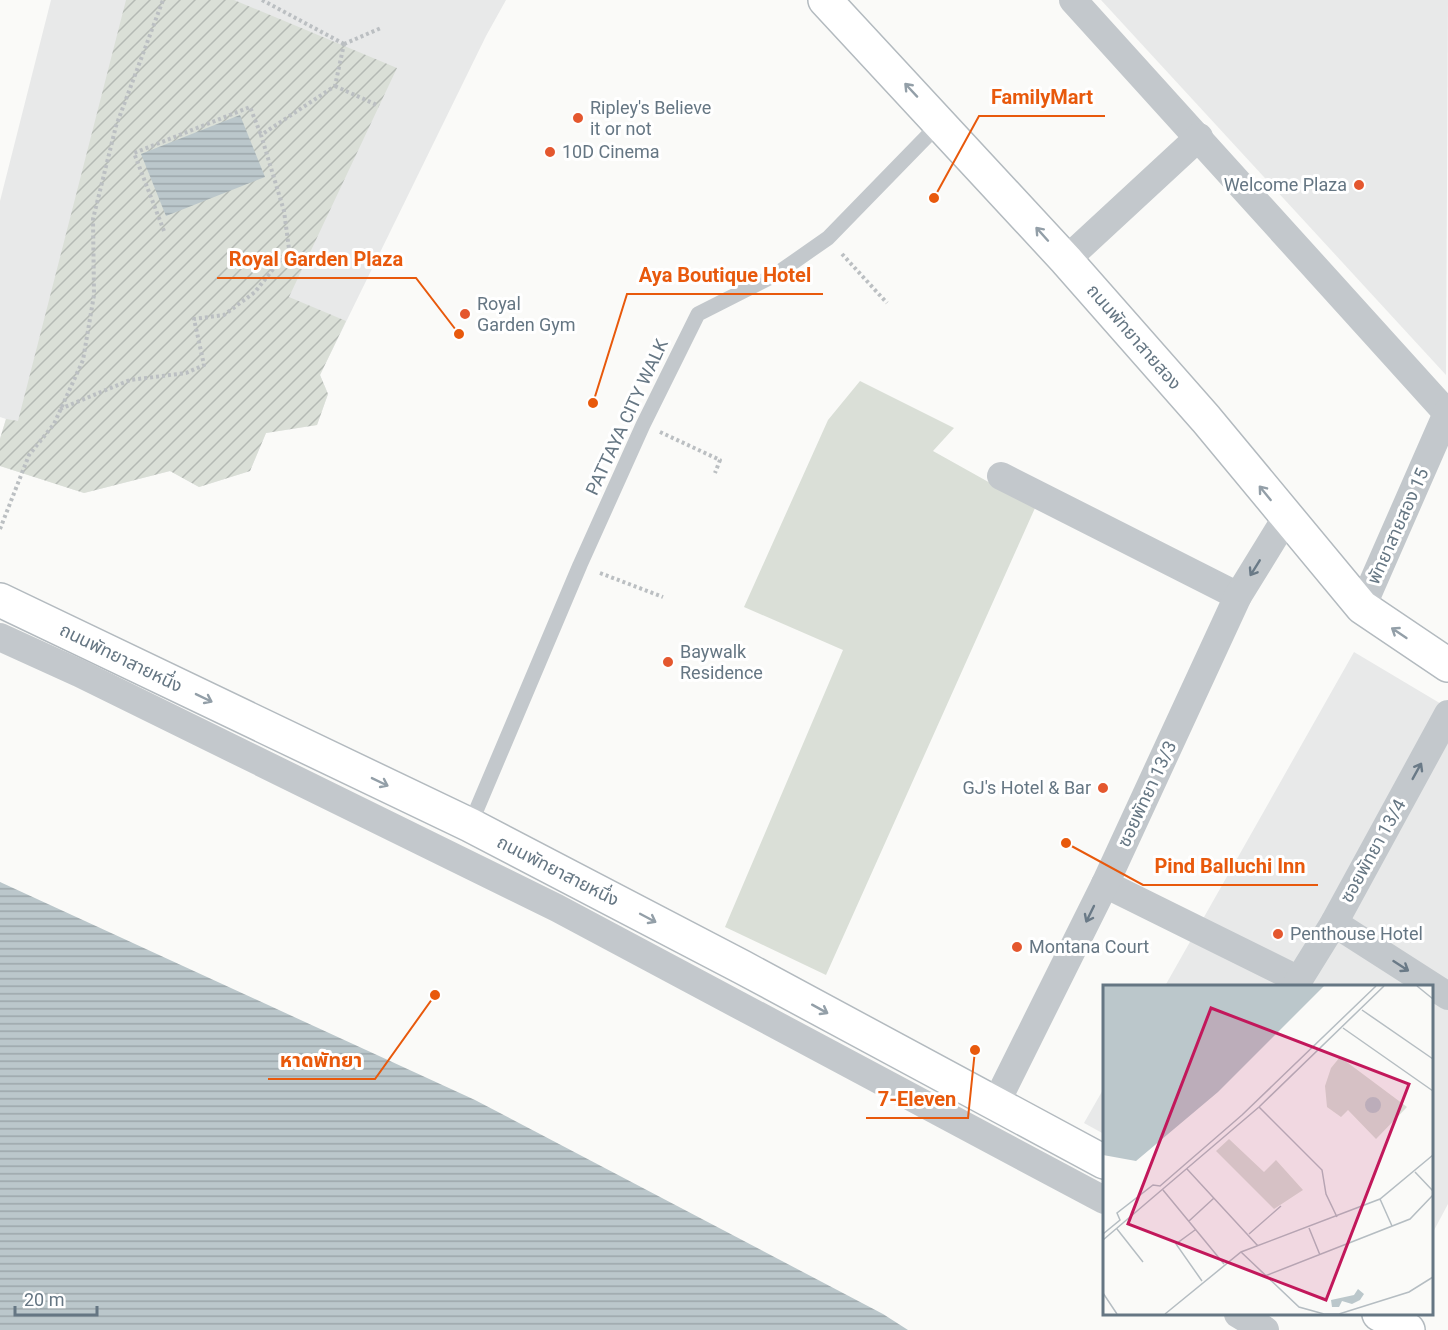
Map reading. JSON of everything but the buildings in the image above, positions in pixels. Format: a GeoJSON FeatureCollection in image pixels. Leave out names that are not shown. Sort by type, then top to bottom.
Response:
{"type":"FeatureCollection","features":[{"type":"Feature","properties":{"kind":"main road","name":"ถนนพัทยาสายสอง"},"geometry":{"type":"LineString","coordinates":[[825,0],[941,122],[1066,260],[1206,419],[1362,607],[1448,665]]}},
{"type":"Feature","properties":{"kind":"main road","name":"ถนนพัทยาสายหนึ่ง"},"geometry":{"type":"LineString","coordinates":[[0,600],[470,825],[742,967],[1103,1161]]}},
{"type":"Feature","properties":{"kind":"main road"},"geometry":{"type":"LineString","coordinates":[[1381,1315],[1408,1330]]}},
{"type":"Feature","properties":{"kind":"street"},"geometry":{"type":"LineString","coordinates":[[1073,0],[1448,412]]}},
{"type":"Feature","properties":{"kind":"street"},"geometry":{"type":"LineString","coordinates":[[1066,260],[1199,137]]}},
{"type":"Feature","properties":{"kind":"street","name":"พัทยาสายสอง 15"},"geometry":{"type":"LineString","coordinates":[[1362,607],[1448,412]]}},
{"type":"Feature","properties":{"kind":"street"},"geometry":{"type":"LineString","coordinates":[[1001,476],[1238,596]]}},
{"type":"Feature","properties":{"kind":"street","name":"ซอยพัทยา 13/3"},"geometry":{"type":"LineString","coordinates":[[995,1105],[1105,884],[1238,596],[1286,518]]}},
{"type":"Feature","properties":{"kind":"street"},"geometry":{"type":"LineString","coordinates":[[0,637],[90,678],[557,908],[1103,1199]]}},
{"type":"Feature","properties":{"kind":"street","name":"ซอยพัทยา 13/4"},"geometry":{"type":"LineString","coordinates":[[1297,983],[1334,923],[1448,714]]}},
{"type":"Feature","properties":{"kind":"street"},"geometry":{"type":"LineString","coordinates":[[1105,884],[1297,983]]}},
{"type":"Feature","properties":{"kind":"street"},"geometry":{"type":"LineString","coordinates":[[1334,923],[1431,985]]}},
{"type":"Feature","properties":{"kind":"street"},"geometry":{"type":"LineString","coordinates":[[1433,986],[1448,996]]}},
{"type":"Feature","properties":{"kind":"street"},"geometry":{"type":"LineString","coordinates":[[1240,1315],[1265,1330]]}},
{"type":"Feature","properties":{"kind":"lane","name":"PATTAYA CITY WALK"},"geometry":{"type":"LineString","coordinates":[[470,825],[580,565],[644,424],[698,315],[775,275],[828,238],[941,122]]}},
{"type":"Feature","properties":{"kind":"path"},"geometry":{"type":"LineString","coordinates":[[0,529],[29,455],[54,424],[83,360],[94,295],[93,219],[116,126],[163,0]]}},
{"type":"Feature","properties":{"kind":"path"},"geometry":{"type":"LineString","coordinates":[[262,0],[344,44]]}},
{"type":"Feature","properties":{"kind":"path"},"geometry":{"type":"LineString","coordinates":[[344,44],[381,28]]}},
{"type":"Feature","properties":{"kind":"path"},"geometry":{"type":"LineString","coordinates":[[261,135],[335,86],[344,44]]}},
{"type":"Feature","properties":{"kind":"path"},"geometry":{"type":"LineString","coordinates":[[335,86],[379,106]]}},
{"type":"Feature","properties":{"kind":"path"},"geometry":{"type":"LineString","coordinates":[[60,409],[130,380],[186,373],[204,365],[194,319],[224,315],[255,292],[289,249],[284,212],[261,135],[250,107],[134,153],[164,231]]}},
{"type":"Feature","properties":{"kind":"path"},"geometry":{"type":"LineString","coordinates":[[828,238],[887,303]]}},
{"type":"Feature","properties":{"kind":"path"},"geometry":{"type":"LineString","coordinates":[[644,424],[720,460],[716,473]]}},
{"type":"Feature","properties":{"kind":"path"},"geometry":{"type":"LineString","coordinates":[[580,565],[663,597]]}},
{"type":"Feature","properties":{"kind":"shaded area"},"geometry":{"type":"Polygon","coordinates":[[[51,0],[506,0],[486,36],[320,375],[328,394],[317,425],[266,433],[250,471],[199,487],[170,471],[84,493],[0,466],[0,438],[6,419],[0,417],[0,201],[51,0]]]}},
{"type":"Feature","properties":{"kind":"shaded area"},"geometry":{"type":"Polygon","coordinates":[[[126,0],[234,0],[397,68],[289,297],[346,321],[320,375],[328,394],[317,425],[266,433],[250,471],[199,487],[170,471],[84,493],[0,466],[0,439],[6,419],[18,421],[126,0]]]}},
{"type":"Feature","properties":{"kind":"shaded area","name":"Welcome Plaza"},"geometry":{"type":"Polygon","coordinates":[[[1101,0],[1448,0],[1446,375],[1101,0]]]}},
{"type":"Feature","properties":{"kind":"shaded area"},"geometry":{"type":"Polygon","coordinates":[[[240,115],[265,177],[166,216],[141,154],[240,115]]]}},
{"type":"Feature","properties":{"kind":"shaded area"},"geometry":{"type":"Polygon","coordinates":[[[860,381],[954,428],[933,451],[1035,508],[826,975],[725,927],[843,650],[744,607],[828,420],[860,381]]]}},
{"type":"Feature","properties":{"kind":"shaded area"},"geometry":{"type":"Polygon","coordinates":[[[1354,652],[1448,708],[1448,1204],[1433,1232],[1433,985],[1166,985],[1354,652]]]}},
{"type":"Feature","properties":{"kind":"shaded area"},"geometry":{"type":"Polygon","coordinates":[[[0,882],[475,1100],[883,1314],[908,1330],[0,1330],[0,882]]]}},
{"type":"Feature","properties":{"kind":"shaded area"},"geometry":{"type":"Polygon","coordinates":[[[1103,1090],[1103,1133],[1084,1123],[1103,1090]]]}},
{"type":"Feature","properties":{"kind":"place","name":"Ripley's Believe it or not"},"geometry":{"type":"Point","coordinates":[578,118]}},
{"type":"Feature","properties":{"kind":"place","name":"10D Cinema"},"geometry":{"type":"Point","coordinates":[550,152]}},
{"type":"Feature","properties":{"kind":"place","name":"Welcome Plaza"},"geometry":{"type":"Point","coordinates":[1359,185]}},
{"type":"Feature","properties":{"kind":"place","name":"FamilyMart"},"geometry":{"type":"Point","coordinates":[934,198]}},
{"type":"Feature","properties":{"kind":"place","name":"Royal Garden Gym"},"geometry":{"type":"Point","coordinates":[465,314]}},
{"type":"Feature","properties":{"kind":"place","name":"Royal Garden Plaza"},"geometry":{"type":"Point","coordinates":[459,334]}},
{"type":"Feature","properties":{"kind":"place","name":"Aya Boutique Hotel"},"geometry":{"type":"Point","coordinates":[593,403]}},
{"type":"Feature","properties":{"kind":"place","name":"Baywalk Residence"},"geometry":{"type":"Point","coordinates":[668,662]}},
{"type":"Feature","properties":{"kind":"place","name":"GJ's Hotel & Bar"},"geometry":{"type":"Point","coordinates":[1103,788]}},
{"type":"Feature","properties":{"kind":"place","name":"Pind Balluchi Inn"},"geometry":{"type":"Point","coordinates":[1066,843]}},
{"type":"Feature","properties":{"kind":"place","name":"Penthouse Hotel"},"geometry":{"type":"Point","coordinates":[1278,934]}},
{"type":"Feature","properties":{"kind":"place","name":"Montana Court"},"geometry":{"type":"Point","coordinates":[1017,947]}},
{"type":"Feature","properties":{"kind":"place","name":"หาดพัทยา"},"geometry":{"type":"Point","coordinates":[435,995]}},
{"type":"Feature","properties":{"kind":"place","name":"7-Eleven"},"geometry":{"type":"Point","coordinates":[975,1050]}}]}
